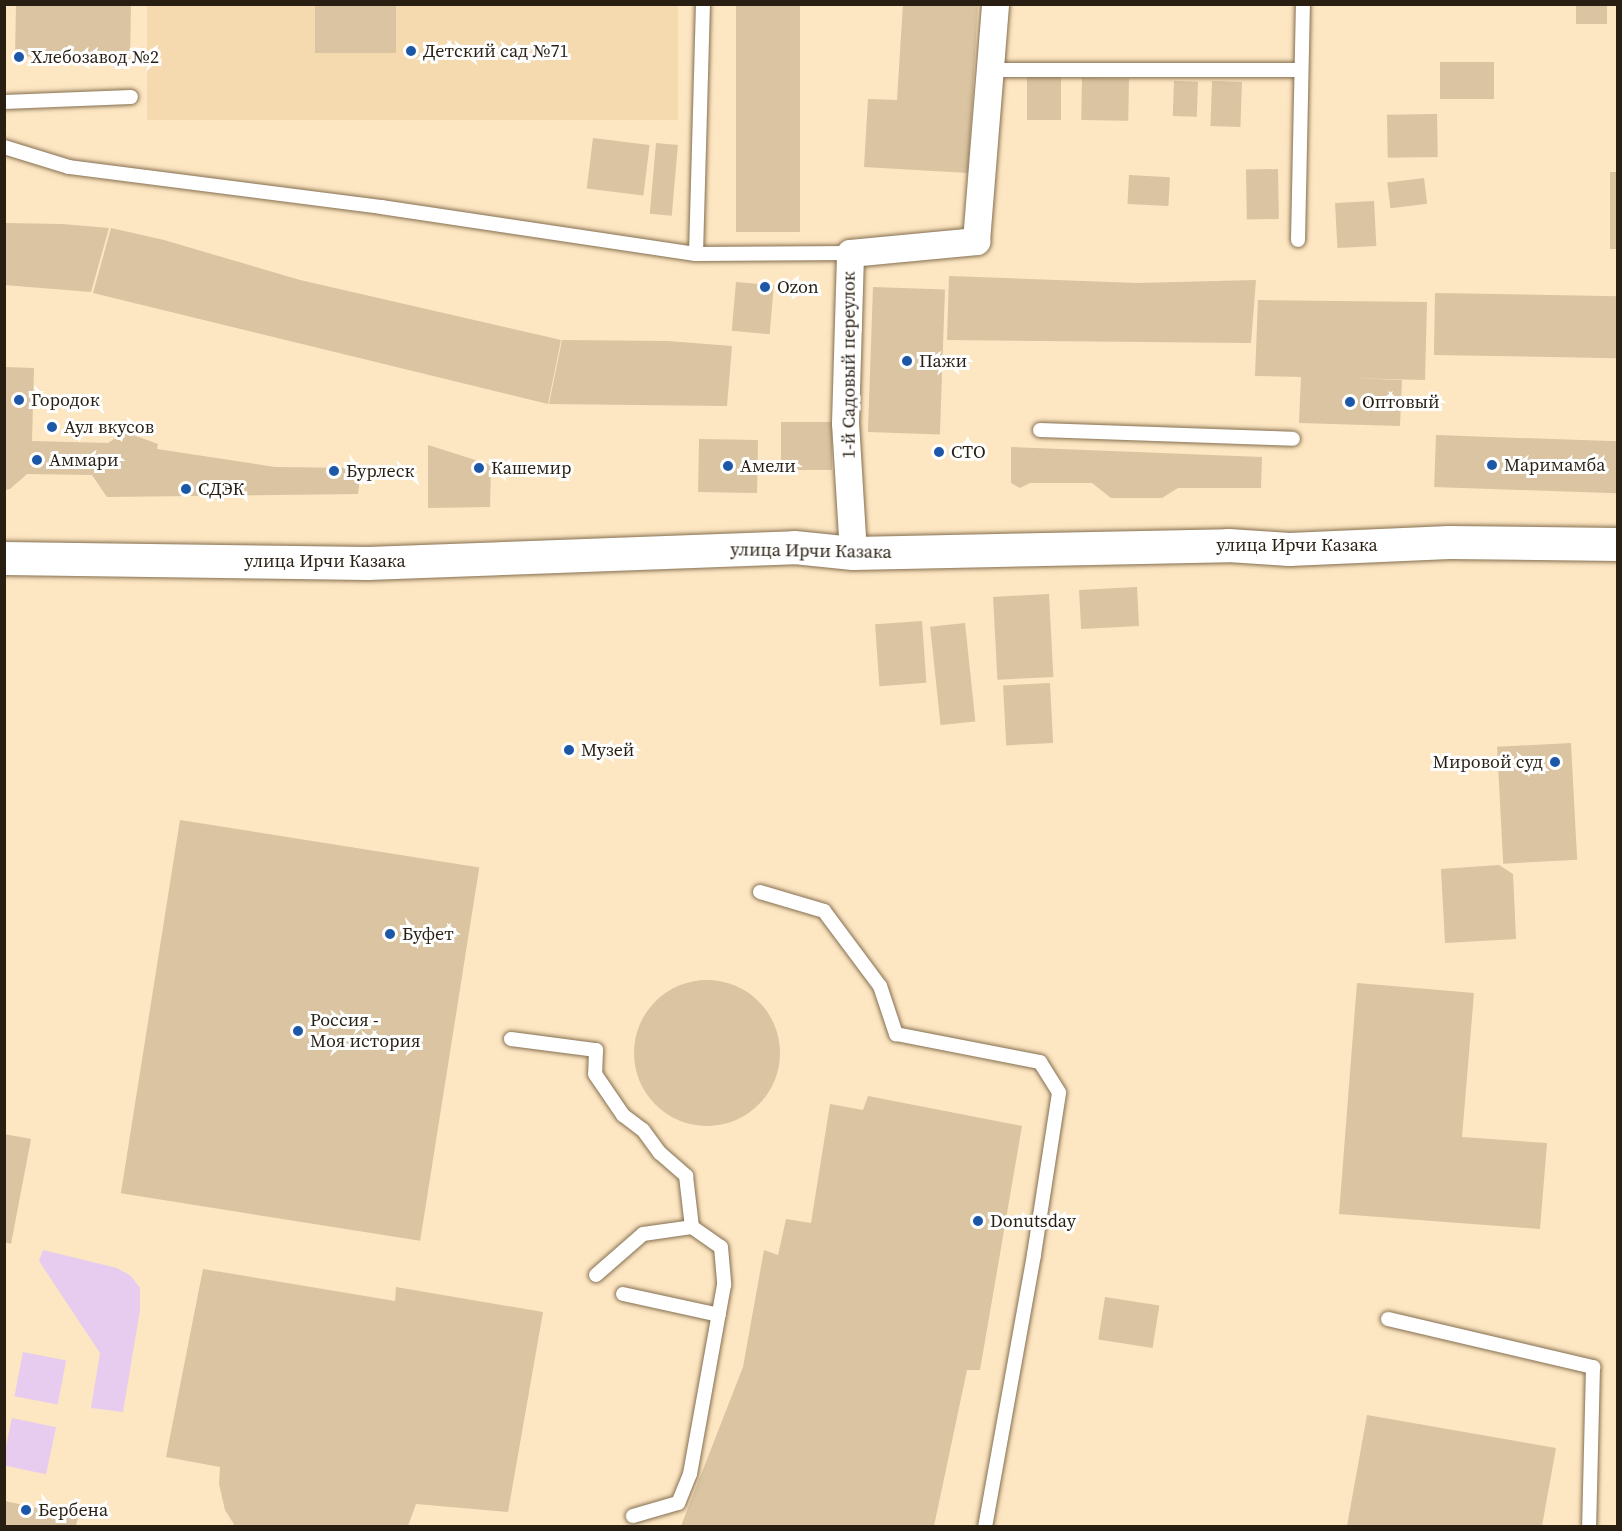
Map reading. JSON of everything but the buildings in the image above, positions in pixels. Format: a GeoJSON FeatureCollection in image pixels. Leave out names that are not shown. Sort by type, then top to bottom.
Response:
{"type":"FeatureCollection","features":[{"type":"Feature","properties":{"kind":"main road","name":"улица Ирчи Казака"},"geometry":{"type":"LineString","coordinates":[[4,558],[367,563],[794,547],[853,553],[1228,545],[1289,549],[1449,542],[1617,544]]}},
{"type":"Feature","properties":{"kind":"street","name":"1-й Садовый переулок"},"geometry":{"type":"LineString","coordinates":[[853,553],[845,423],[850,253],[976,241],[995,4]]}},
{"type":"Feature","properties":{"kind":"lane"},"geometry":{"type":"LineString","coordinates":[[696,254],[703,4]]}},
{"type":"Feature","properties":{"kind":"lane"},"geometry":{"type":"LineString","coordinates":[[1298,240],[1303,4]]}},
{"type":"Feature","properties":{"kind":"lane"},"geometry":{"type":"LineString","coordinates":[[990,70],[1301,70]]}},
{"type":"Feature","properties":{"kind":"lane"},"geometry":{"type":"LineString","coordinates":[[4,102],[131,97]]}},
{"type":"Feature","properties":{"kind":"lane"},"geometry":{"type":"LineString","coordinates":[[4,147],[69,167],[381,207],[696,254],[850,253]]}},
{"type":"Feature","properties":{"kind":"lane"},"geometry":{"type":"LineString","coordinates":[[1040,430],[1293,439]]}},
{"type":"Feature","properties":{"kind":"lane"},"geometry":{"type":"LineString","coordinates":[[760,892],[824,911],[880,986],[896,1034],[1040,1062],[1059,1093],[1034,1255],[985,1527]]}},
{"type":"Feature","properties":{"kind":"lane"},"geometry":{"type":"LineString","coordinates":[[511,1039],[596,1050],[595,1074],[608,1095],[623,1115],[643,1130],[660,1153],[686,1176],[692,1227]]}},
{"type":"Feature","properties":{"kind":"lane"},"geometry":{"type":"LineString","coordinates":[[596,1275],[643,1234],[692,1227],[721,1247],[724,1285],[690,1474],[678,1503],[633,1516]]}},
{"type":"Feature","properties":{"kind":"lane"},"geometry":{"type":"LineString","coordinates":[[623,1294],[719,1315]]}},
{"type":"Feature","properties":{"kind":"lane"},"geometry":{"type":"LineString","coordinates":[[1388,1319],[1593,1367],[1589,1527]]}},
{"type":"Feature","properties":{"kind":"shaded area","name":"Детский сад №71"},"geometry":{"type":"Polygon","coordinates":[[[147,5],[678,5],[678,120],[147,120],[147,5]]]}},
{"type":"Feature","properties":{"kind":"shaded area"},"geometry":{"type":"Polygon","coordinates":[[[43,1250],[117,1268],[131,1276],[140,1288],[140,1310],[123,1412],[91,1408],[100,1353],[39,1261],[43,1250]]]}},
{"type":"Feature","properties":{"kind":"shaded area"},"geometry":{"type":"Polygon","coordinates":[[[23,1352],[66,1360],[58,1405],[14,1396],[23,1352]]]}},
{"type":"Feature","properties":{"kind":"shaded area"},"geometry":{"type":"Polygon","coordinates":[[[12,1418],[56,1427],[46,1474],[4,1465],[12,1418]]]}},
{"type":"Feature","properties":{"kind":"place","name":"Детский сад №71"},"geometry":{"type":"Point","coordinates":[411,51]}},
{"type":"Feature","properties":{"kind":"place","name":"Хлебозавод №2"},"geometry":{"type":"Point","coordinates":[19,57]}},
{"type":"Feature","properties":{"kind":"place","name":"Ozon"},"geometry":{"type":"Point","coordinates":[765,287]}},
{"type":"Feature","properties":{"kind":"place","name":"Пажи"},"geometry":{"type":"Point","coordinates":[907,361]}},
{"type":"Feature","properties":{"kind":"place","name":"Городок"},"geometry":{"type":"Point","coordinates":[19,400]}},
{"type":"Feature","properties":{"kind":"place","name":"Оптовый"},"geometry":{"type":"Point","coordinates":[1350,402]}},
{"type":"Feature","properties":{"kind":"place","name":"Аул вкусов"},"geometry":{"type":"Point","coordinates":[52,427]}},
{"type":"Feature","properties":{"kind":"place","name":"СТО"},"geometry":{"type":"Point","coordinates":[939,452]}},
{"type":"Feature","properties":{"kind":"place","name":"Аммари"},"geometry":{"type":"Point","coordinates":[37,460]}},
{"type":"Feature","properties":{"kind":"place","name":"Маримамба"},"geometry":{"type":"Point","coordinates":[1492,465]}},
{"type":"Feature","properties":{"kind":"place","name":"Амели"},"geometry":{"type":"Point","coordinates":[728,466]}},
{"type":"Feature","properties":{"kind":"place","name":"Кашемир"},"geometry":{"type":"Point","coordinates":[479,468]}},
{"type":"Feature","properties":{"kind":"place","name":"Бурлеск"},"geometry":{"type":"Point","coordinates":[334,471]}},
{"type":"Feature","properties":{"kind":"place","name":"СДЭК"},"geometry":{"type":"Point","coordinates":[186,489]}},
{"type":"Feature","properties":{"kind":"place","name":"Музей"},"geometry":{"type":"Point","coordinates":[569,750]}},
{"type":"Feature","properties":{"kind":"place","name":"Мировой суд"},"geometry":{"type":"Point","coordinates":[1555,762]}},
{"type":"Feature","properties":{"kind":"place","name":"Буфет"},"geometry":{"type":"Point","coordinates":[390,934]}},
{"type":"Feature","properties":{"kind":"place","name":"Россия - Моя история"},"geometry":{"type":"Point","coordinates":[298,1031]}},
{"type":"Feature","properties":{"kind":"place","name":"Donutsday"},"geometry":{"type":"Point","coordinates":[978,1221]}},
{"type":"Feature","properties":{"kind":"place","name":"Бербена"},"geometry":{"type":"Point","coordinates":[26,1510]}}]}
